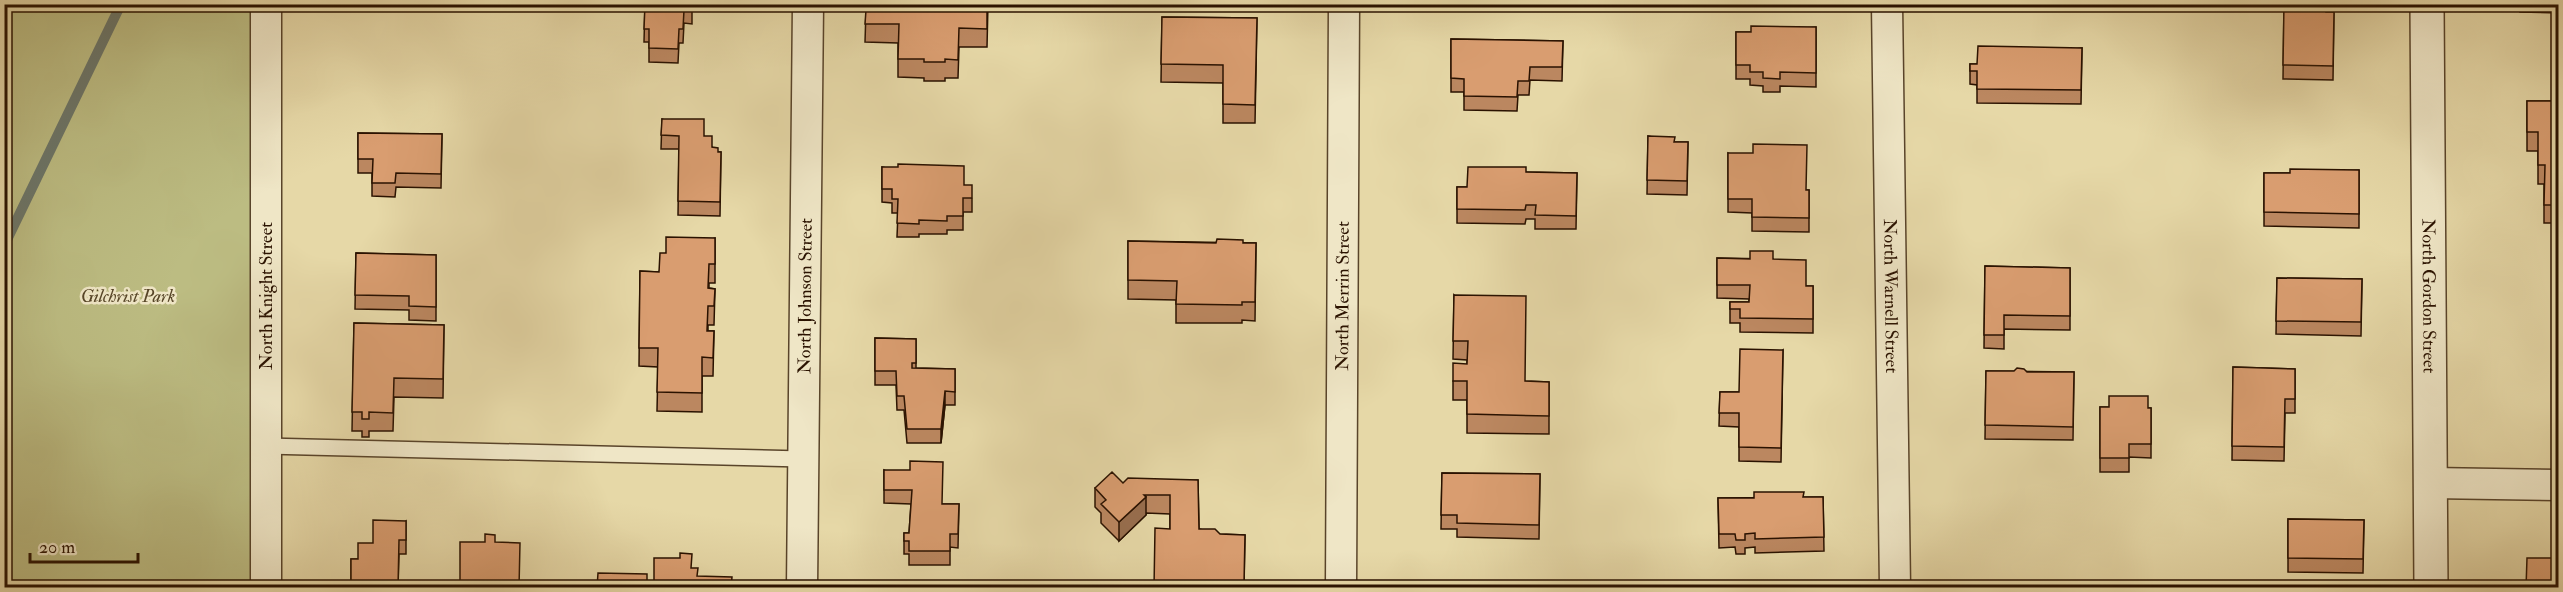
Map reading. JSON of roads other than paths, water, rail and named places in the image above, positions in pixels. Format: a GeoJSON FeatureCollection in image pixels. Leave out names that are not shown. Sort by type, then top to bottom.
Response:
{"type":"FeatureCollection","features":[{"type":"Feature","properties":{"kind":"street","name":"North Knight Street"},"geometry":{"type":"LineString","coordinates":[[266,4],[266,588]]}},
{"type":"Feature","properties":{"kind":"street","name":"North Johnson Street"},"geometry":{"type":"LineString","coordinates":[[802,588],[808,4]]}},
{"type":"Feature","properties":{"kind":"street","name":"North Merrin Street"},"geometry":{"type":"LineString","coordinates":[[1341,588],[1344,4]]}},
{"type":"Feature","properties":{"kind":"street","name":"North Warnell Street"},"geometry":{"type":"LineString","coordinates":[[1887,4],[1895,588]]}},
{"type":"Feature","properties":{"kind":"street","name":"North Gordon Street"},"geometry":{"type":"LineString","coordinates":[[2427,4],[2430,588]]}},
{"type":"Feature","properties":{"kind":"street"},"geometry":{"type":"LineString","coordinates":[[2431,483],[2559,485]]}},
{"type":"Feature","properties":{"kind":"lane"},"geometry":{"type":"LineString","coordinates":[[267,446],[803,459]]}},
{"type":"Feature","properties":{"kind":"waterway"},"geometry":{"type":"LineString","coordinates":[[4,246],[121,4]]}},
{"type":"Feature","properties":{"kind":"park label","name":"Gilchrist Park"},"geometry":{"type":"Point","coordinates":[128,296]}}]}
